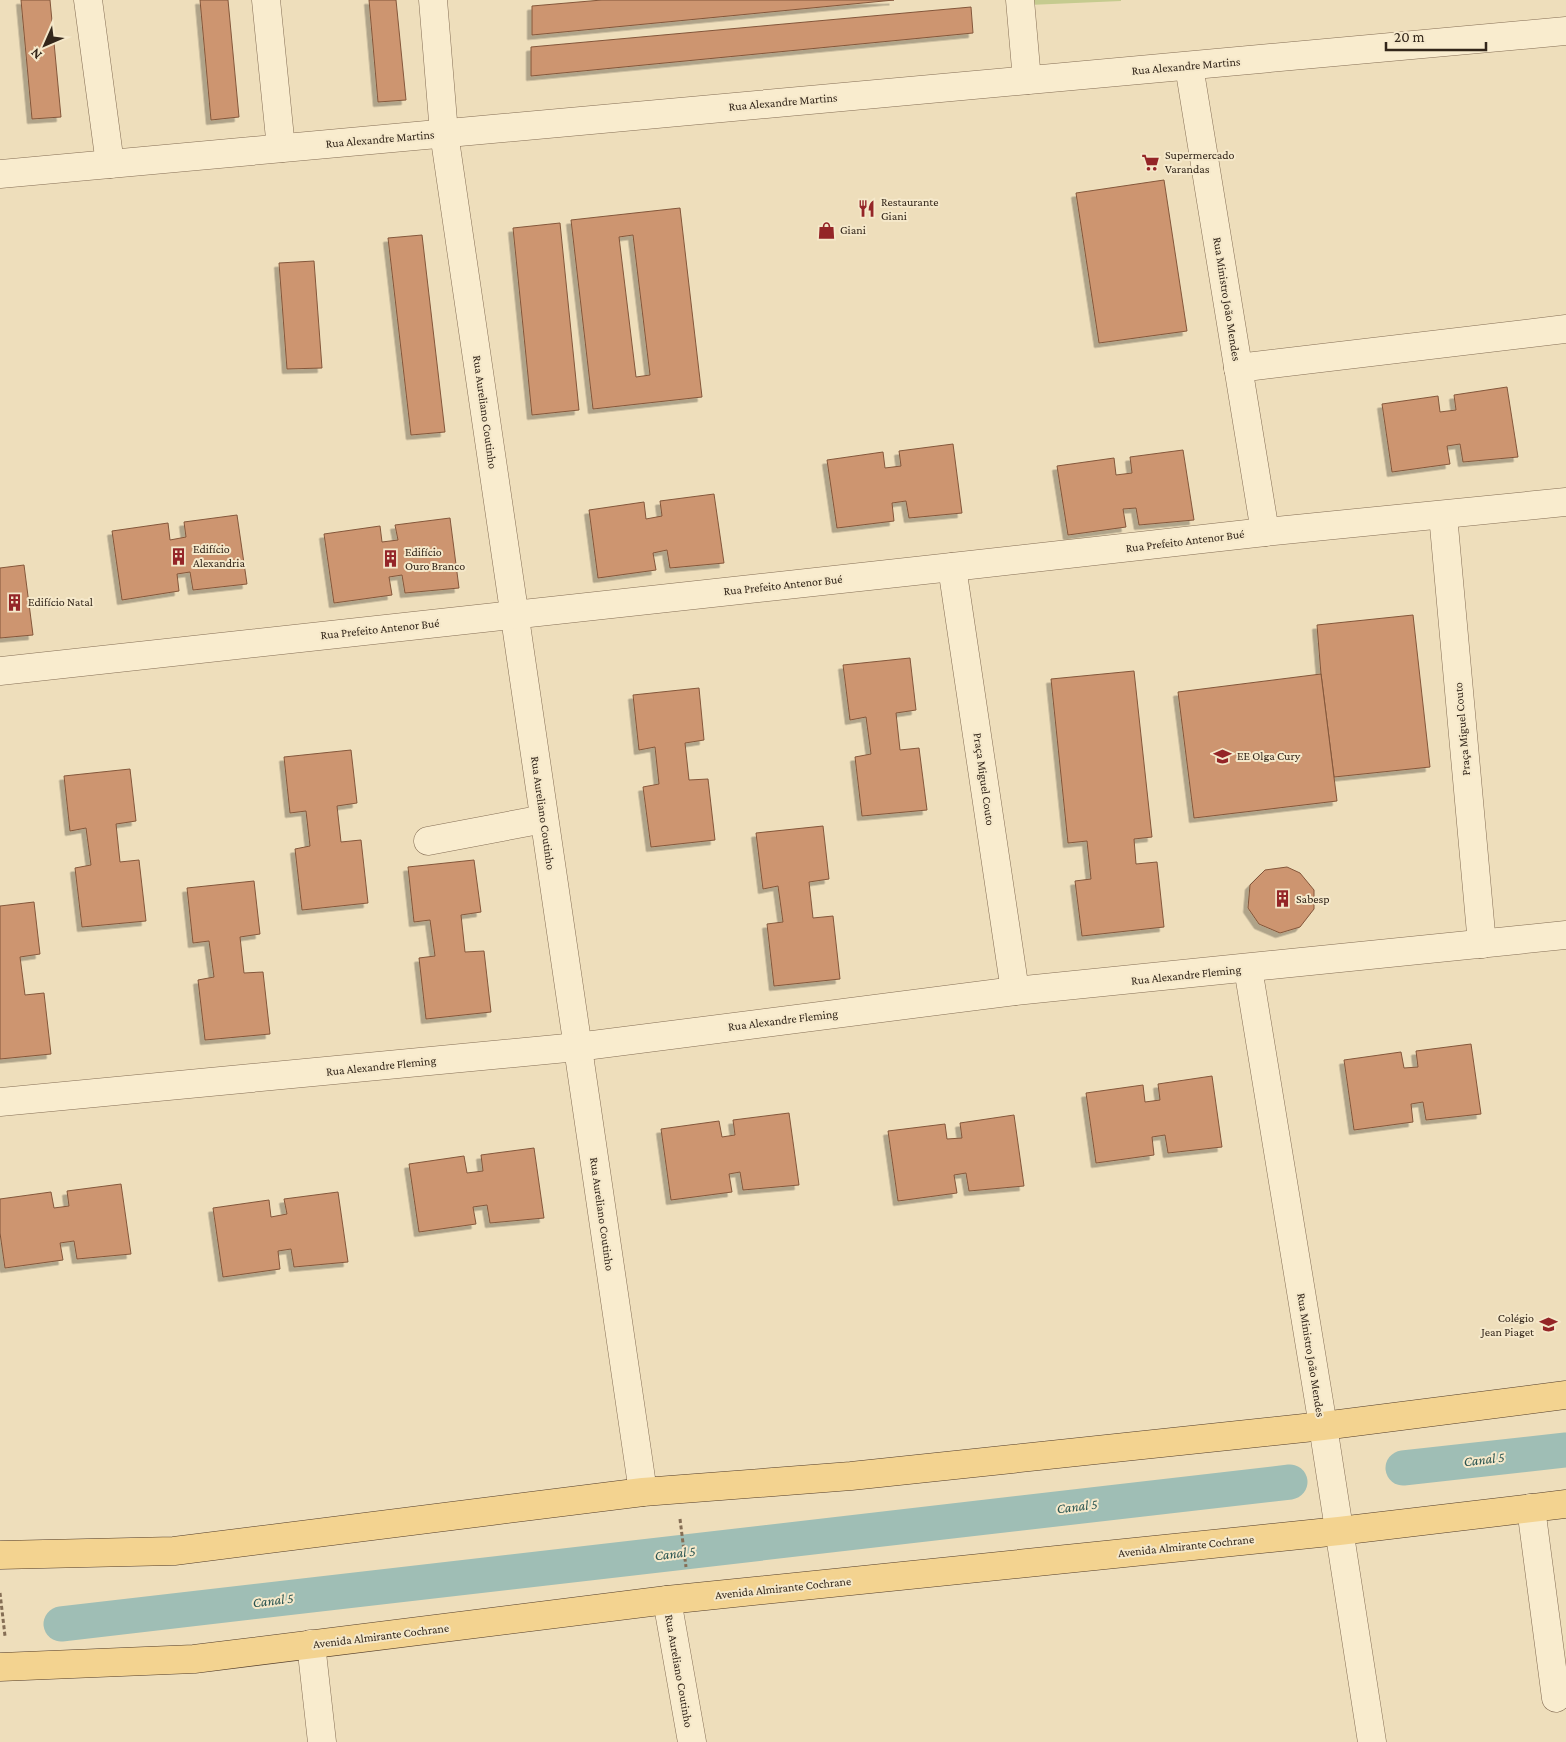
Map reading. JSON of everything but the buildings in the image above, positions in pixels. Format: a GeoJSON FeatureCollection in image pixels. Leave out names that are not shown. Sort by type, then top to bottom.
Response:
{"type":"FeatureCollection","features":[{"type":"Feature","properties":{"kind":"main road"},"geometry":{"type":"LineString","coordinates":[[0,1554],[174,1550],[643,1492],[851,1476],[1324,1434],[1566,1395]]}},
{"type":"Feature","properties":{"kind":"main road","name":"Avenida Almirante Cochrane"},"geometry":{"type":"LineString","coordinates":[[0,1667],[194,1659],[667,1600],[1338,1521],[1566,1504]]}},
{"type":"Feature","properties":{"kind":"street"},"geometry":{"type":"LineString","coordinates":[[88,0],[110,164]]}},
{"type":"Feature","properties":{"kind":"street"},"geometry":{"type":"LineString","coordinates":[[266,0],[281,148]]}},
{"type":"Feature","properties":{"kind":"street","name":"Rua Aureliano Coutinho"},"geometry":{"type":"LineString","coordinates":[[433,0],[444,133],[643,1492]]}},
{"type":"Feature","properties":{"kind":"street"},"geometry":{"type":"LineString","coordinates":[[1020,0],[1027,80]]}},
{"type":"Feature","properties":{"kind":"street","name":"Rua Alexandre Martins"},"geometry":{"type":"LineString","coordinates":[[0,174],[1566,31]]}},
{"type":"Feature","properties":{"kind":"street","name":"Rua Ministro João Mendes"},"geometry":{"type":"LineString","coordinates":[[1189,66],[1264,532]]}},
{"type":"Feature","properties":{"kind":"street"},"geometry":{"type":"LineString","coordinates":[[1238,368],[1566,329]]}},
{"type":"Feature","properties":{"kind":"street","name":"Rua Prefeito Antenor Bué"},"geometry":{"type":"LineString","coordinates":[[0,671],[1264,532],[1566,502]]}},
{"type":"Feature","properties":{"kind":"street","name":"Praça Miguel Couto"},"geometry":{"type":"LineString","coordinates":[[1443,515],[1482,944]]}},
{"type":"Feature","properties":{"kind":"street","name":"Praça Miguel Couto"},"geometry":{"type":"LineString","coordinates":[[952,567],[1015,991]]}},
{"type":"Feature","properties":{"kind":"street"},"geometry":{"type":"LineString","coordinates":[[428,841],[544,819]]}},
{"type":"Feature","properties":{"kind":"street","name":"Rua Alexandre Fleming"},"geometry":{"type":"LineString","coordinates":[[0,1102],[577,1046],[1015,991],[1566,935]]}},
{"type":"Feature","properties":{"kind":"street","name":"Rua Ministro João Mendes"},"geometry":{"type":"LineString","coordinates":[[1248,968],[1372,1742]]}},
{"type":"Feature","properties":{"kind":"street"},"geometry":{"type":"LineString","coordinates":[[1531,1508],[1556,1698]]}},
{"type":"Feature","properties":{"kind":"street","name":"Rua Aureliano Coutinho"},"geometry":{"type":"LineString","coordinates":[[667,1600],[692,1742]]}},
{"type":"Feature","properties":{"kind":"street"},"geometry":{"type":"LineString","coordinates":[[311,1644],[322,1742]]}},
{"type":"Feature","properties":{"kind":"path"},"geometry":{"type":"LineString","coordinates":[[677,1490],[687,1569]]}},
{"type":"Feature","properties":{"kind":"green space"},"geometry":{"type":"Polygon","coordinates":[[[1029,0],[1121,0],[1121,1],[1029,5],[1029,0]]]}},
{"type":"Feature","properties":{"kind":"waterway","name":"Canal 5"},"geometry":{"type":"LineString","coordinates":[[1403,1468],[1566,1450]]}},
{"type":"Feature","properties":{"kind":"waterway","name":"Canal 5"},"geometry":{"type":"LineString","coordinates":[[61,1624],[1290,1482]]}},
{"type":"Feature","properties":{"kind":"place","name":"Supermercado Varandas"},"geometry":{"type":"Point","coordinates":[1151,162]}},
{"type":"Feature","properties":{"kind":"place","name":"Restaurante Giani"},"geometry":{"type":"Point","coordinates":[867,209]}},
{"type":"Feature","properties":{"kind":"place","name":"Giani"},"geometry":{"type":"Point","coordinates":[826,230]}},
{"type":"Feature","properties":{"kind":"place","name":"Edifício Alexandria"},"geometry":{"type":"Point","coordinates":[179,556]}},
{"type":"Feature","properties":{"kind":"place","name":"Edifício Ouro Branco"},"geometry":{"type":"Point","coordinates":[391,559]}},
{"type":"Feature","properties":{"kind":"place","name":"Edifício Natal"},"geometry":{"type":"Point","coordinates":[14,602]}},
{"type":"Feature","properties":{"kind":"place","name":"EE Olga Cury"},"geometry":{"type":"Point","coordinates":[1223,756]}},
{"type":"Feature","properties":{"kind":"place","name":"Sabesp"},"geometry":{"type":"Point","coordinates":[1282,899]}},
{"type":"Feature","properties":{"kind":"place","name":"Colégio Jean Piaget"},"geometry":{"type":"Point","coordinates":[1548,1325]}}]}
